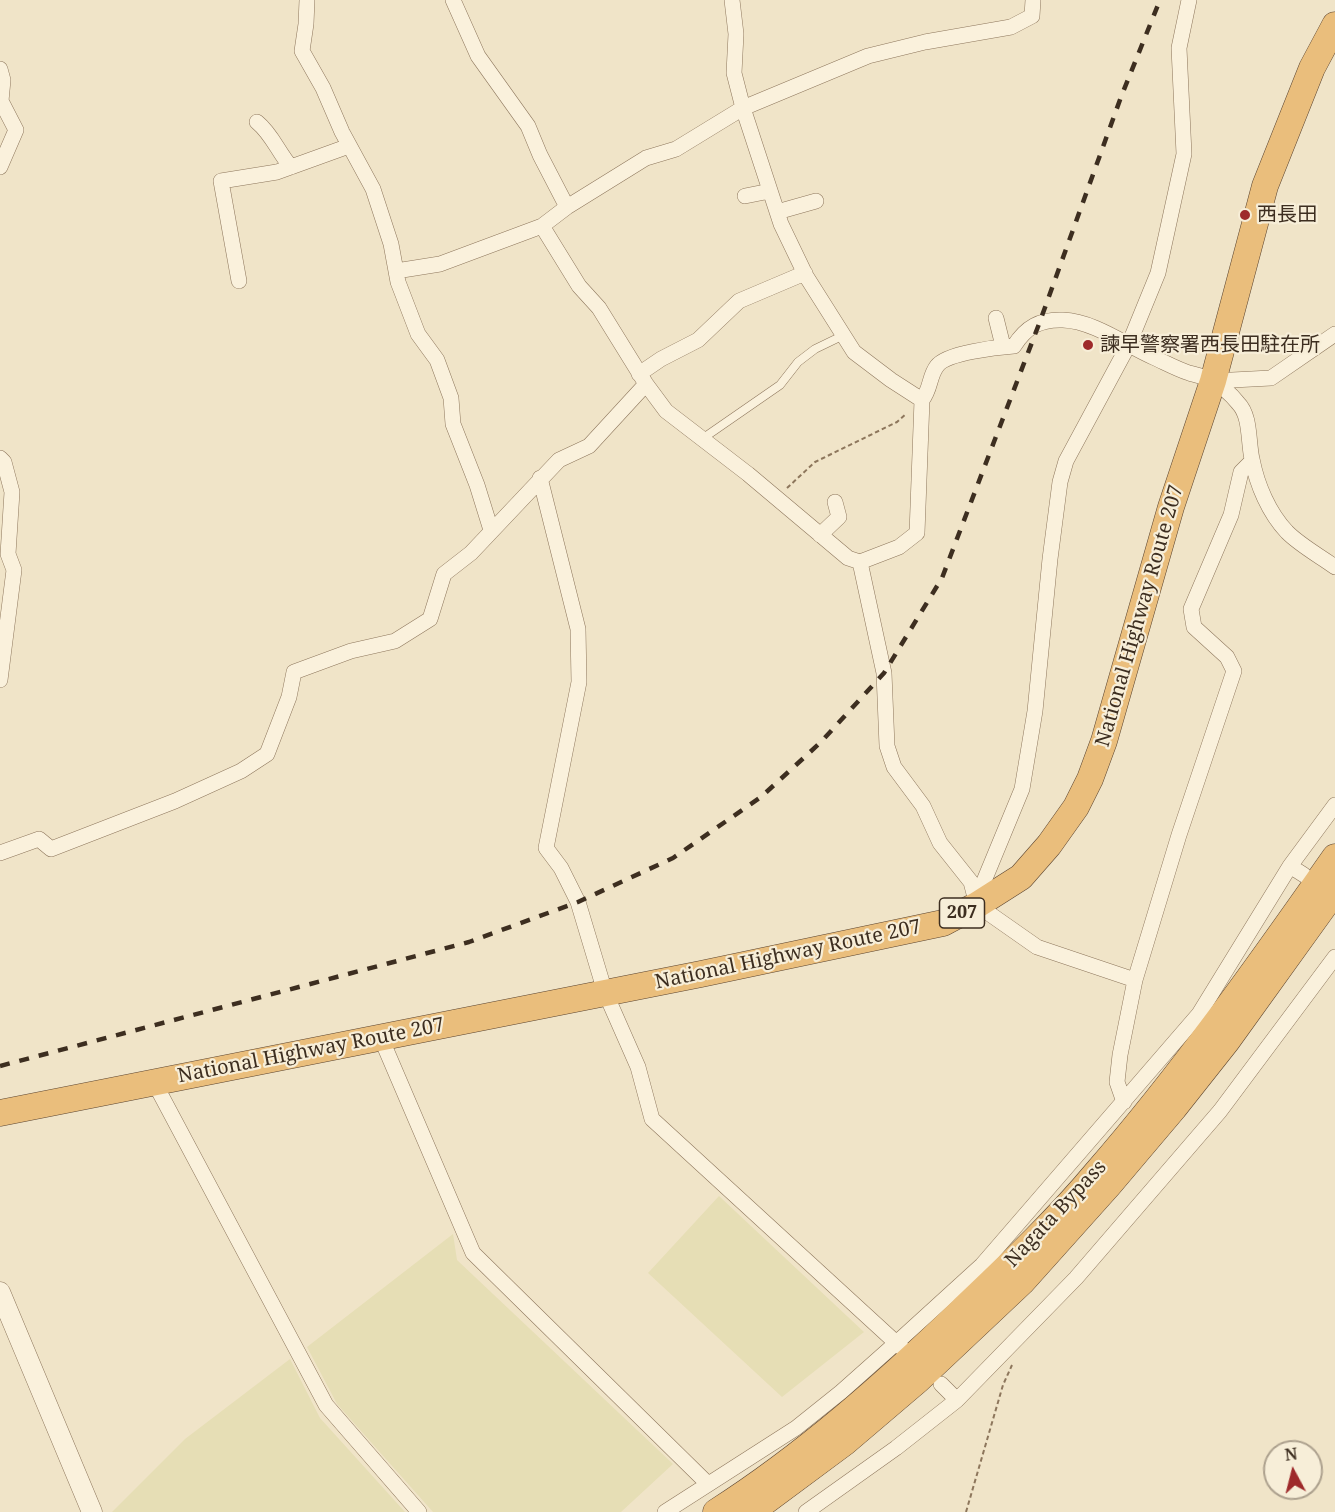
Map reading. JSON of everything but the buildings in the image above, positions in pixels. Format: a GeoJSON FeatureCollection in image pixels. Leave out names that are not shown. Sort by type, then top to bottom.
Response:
{"type":"FeatureCollection","features":[{"type":"Feature","properties":{"kind":"highway","name":"National Highway Route 207"},"geometry":{"type":"LineString","coordinates":[[0,1113],[701,974],[944,923],[978,905],[1020,877],[1042,853],[1076,807],[1090,779],[1104,741],[1171,507],[1213,381],[1265,186],[1312,68],[1335,25]]}},
{"type":"Feature","properties":{"kind":"highway","name":"Nagata Bypass"},"geometry":{"type":"LineString","coordinates":[[716,1512],[749,1491],[825,1432],[905,1365],[1003,1271],[1096,1174],[1209,1030],[1335,856]]}},
{"type":"Feature","properties":{"kind":"highway","name":"Nagata Bypass"},"geometry":{"type":"LineString","coordinates":[[751,1512],[844,1443],[877,1415],[918,1380],[1022,1282],[1174,1108],[1227,1041],[1335,891]]}},
{"type":"Feature","properties":{"kind":"street"},"geometry":{"type":"LineString","coordinates":[[306,0],[306,24],[302,51],[373,189],[392,244],[398,282],[418,334],[437,360],[451,398],[453,424],[477,485],[491,530]]}},
{"type":"Feature","properties":{"kind":"street"},"geometry":{"type":"LineString","coordinates":[[453,0],[478,56],[528,126],[567,207]]}},
{"type":"Feature","properties":{"kind":"street"},"geometry":{"type":"LineString","coordinates":[[732,0],[736,34],[734,73],[743,108],[781,224],[805,273],[854,352],[922,400]]}},
{"type":"Feature","properties":{"kind":"street"},"geometry":{"type":"LineString","coordinates":[[396,271],[440,264],[542,226],[567,207],[646,158],[676,148],[743,108],[868,56],[925,42],[1011,27],[1032,16],[1034,0]]}},
{"type":"Feature","properties":{"kind":"street"},"geometry":{"type":"LineString","coordinates":[[978,905],[984,880],[1022,789],[1035,711],[1060,482],[1066,461],[1129,345],[1158,273],[1184,154],[1179,48],[1189,0]]}},
{"type":"Feature","properties":{"kind":"street"},"geometry":{"type":"LineString","coordinates":[[0,69],[3,80],[1,101],[16,130],[0,166]]}},
{"type":"Feature","properties":{"kind":"street"},"geometry":{"type":"LineString","coordinates":[[256,122],[266,130],[281,156],[291,167]]}},
{"type":"Feature","properties":{"kind":"street"},"geometry":{"type":"LineString","coordinates":[[239,281],[221,181],[277,172],[350,146]]}},
{"type":"Feature","properties":{"kind":"street"},"geometry":{"type":"LineString","coordinates":[[745,196],[770,190]]}},
{"type":"Feature","properties":{"kind":"street"},"geometry":{"type":"LineString","coordinates":[[777,212],[816,201]]}},
{"type":"Feature","properties":{"kind":"street"},"geometry":{"type":"LineString","coordinates":[[542,226],[579,286],[599,308],[643,379],[666,411],[748,474],[848,558],[860,562],[899,547],[916,533],[922,400],[928,392],[935,368],[942,360],[1003,346],[1014,346],[1028,328],[1065,320],[1080,322],[1184,371],[1213,381],[1271,378],[1335,334]]}},
{"type":"Feature","properties":{"kind":"street"},"geometry":{"type":"LineString","coordinates":[[0,853],[39,839],[51,849],[175,801],[241,771],[267,753],[289,697],[294,672],[351,651],[395,641],[430,619],[444,574],[471,553],[559,460],[589,446],[661,359],[698,340],[739,301],[805,273]]}},
{"type":"Feature","properties":{"kind":"street"},"geometry":{"type":"LineString","coordinates":[[996,318],[1003,346]]}},
{"type":"Feature","properties":{"kind":"street"},"geometry":{"type":"LineString","coordinates":[[1213,381],[1240,405],[1246,420],[1252,461],[1271,513],[1288,533],[1335,567]]}},
{"type":"Feature","properties":{"kind":"street"},"geometry":{"type":"LineString","coordinates":[[0,458],[4,462],[12,492],[5,537],[14,570],[0,680]]}},
{"type":"Feature","properties":{"kind":"street"},"geometry":{"type":"LineString","coordinates":[[1124,1102],[1117,1082],[1135,980],[1179,835],[1234,671],[1227,657],[1194,627],[1191,609],[1231,515],[1241,472],[1252,461]]}},
{"type":"Feature","properties":{"kind":"street"},"geometry":{"type":"LineString","coordinates":[[540,478],[578,629],[579,682],[546,848],[561,868],[578,902],[605,992],[638,1067],[652,1119],[900,1347]]}},
{"type":"Feature","properties":{"kind":"street"},"geometry":{"type":"LineString","coordinates":[[820,535],[839,517],[835,502]]}},
{"type":"Feature","properties":{"kind":"street"},"geometry":{"type":"LineString","coordinates":[[860,562],[884,674],[887,746],[894,767],[923,806],[940,843],[971,882],[978,905],[1037,947],[1135,980]]}},
{"type":"Feature","properties":{"kind":"street"},"geometry":{"type":"LineString","coordinates":[[665,1512],[796,1428],[900,1347],[981,1265],[1199,1014],[1290,866],[1335,805]]}},
{"type":"Feature","properties":{"kind":"street"},"geometry":{"type":"LineString","coordinates":[[1290,866],[1304,875]]}},
{"type":"Feature","properties":{"kind":"street"},"geometry":{"type":"LineString","coordinates":[[806,1512],[896,1448],[957,1400],[1076,1278],[1220,1111],[1335,957]]}},
{"type":"Feature","properties":{"kind":"street"},"geometry":{"type":"LineString","coordinates":[[381,1038],[473,1252],[707,1483]]}},
{"type":"Feature","properties":{"kind":"street"},"geometry":{"type":"LineString","coordinates":[[154,1082],[326,1405],[419,1512]]}},
{"type":"Feature","properties":{"kind":"street"},"geometry":{"type":"LineString","coordinates":[[0,1292],[92,1512]]}},
{"type":"Feature","properties":{"kind":"street"},"geometry":{"type":"LineString","coordinates":[[941,1384],[957,1400]]}},
{"type":"Feature","properties":{"kind":"lane"},"geometry":{"type":"LineString","coordinates":[[702,439],[780,385],[798,362],[815,349],[844,335]]}},
{"type":"Feature","properties":{"kind":"path"},"geometry":{"type":"LineString","coordinates":[[777,498],[815,462],[897,422],[922,400]]}},
{"type":"Feature","properties":{"kind":"path"},"geometry":{"type":"LineString","coordinates":[[966,1512],[1003,1385],[1012,1365]]}},
{"type":"Feature","properties":{"kind":"shaded area"},"geometry":{"type":"Polygon","coordinates":[[[719,1196],[864,1332],[782,1397],[648,1273],[719,1196]]]}},
{"type":"Feature","properties":{"kind":"shaded area"},"geometry":{"type":"Polygon","coordinates":[[[453,1234],[457,1260],[673,1464],[621,1512],[433,1512],[337,1404],[307,1347],[453,1234]]]}},
{"type":"Feature","properties":{"kind":"shaded area"},"geometry":{"type":"Polygon","coordinates":[[[290,1359],[320,1418],[405,1512],[112,1512],[185,1439],[290,1359]]]}},
{"type":"Feature","properties":{"kind":"railway"},"geometry":{"type":"LineString","coordinates":[[0,1066],[469,942],[578,902],[673,858],[761,797],[821,742],[884,673],[942,578],[1039,324],[1121,97],[1160,0]]}},
{"type":"Feature","properties":{"kind":"place","name":"西長田"},"geometry":{"type":"Point","coordinates":[1245,215]}},
{"type":"Feature","properties":{"kind":"place","name":"諫早警察署西長田駐在所"},"geometry":{"type":"Point","coordinates":[1088,345]}}]}
